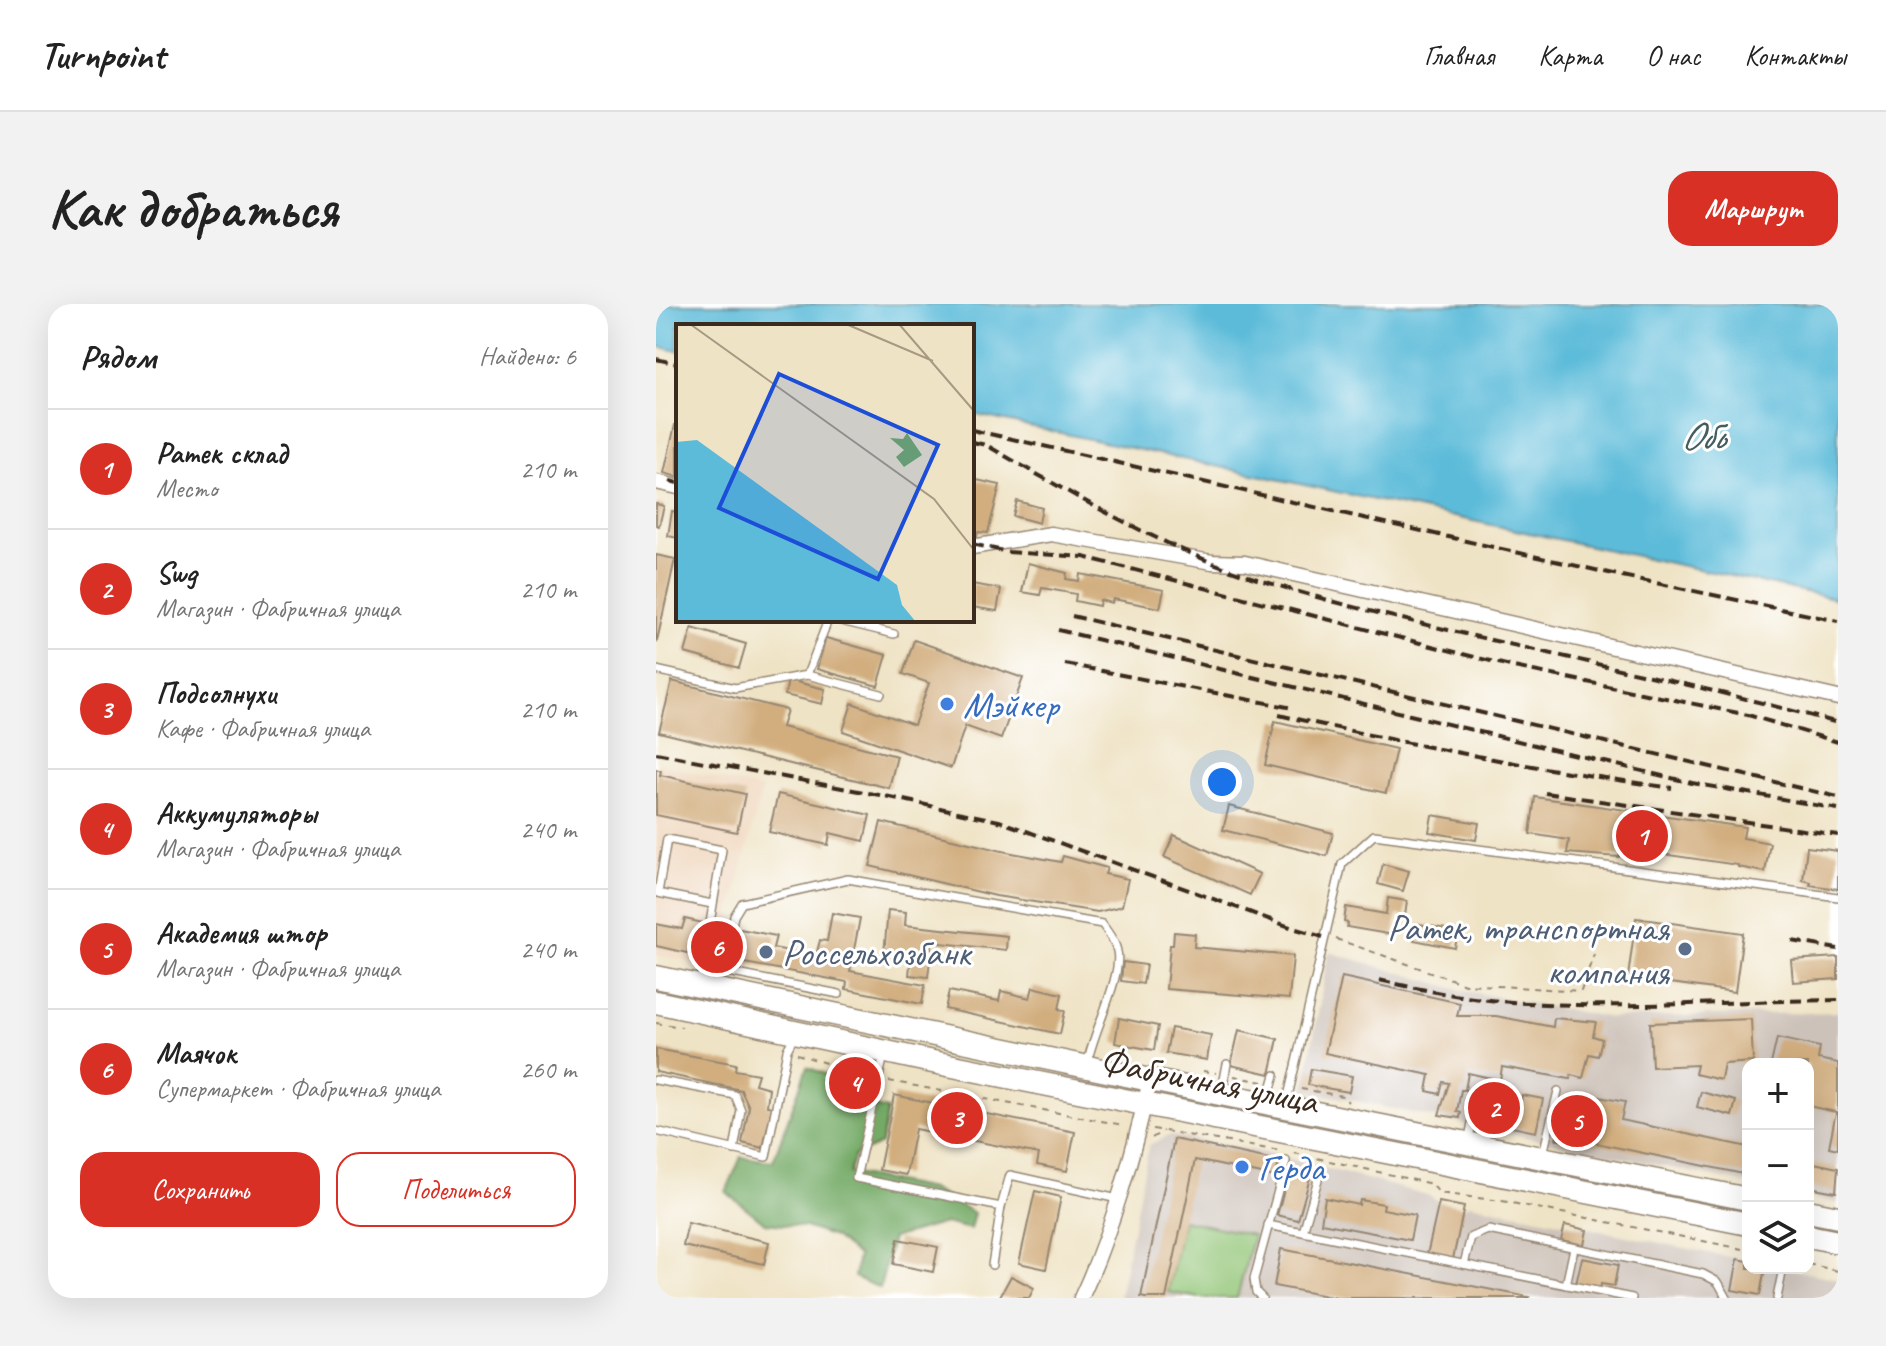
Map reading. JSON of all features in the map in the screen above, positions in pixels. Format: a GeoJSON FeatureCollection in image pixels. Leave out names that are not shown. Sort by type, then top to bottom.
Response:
{"type":"FeatureCollection","features":[{"type":"Feature","properties":{"kind":"main road","name":"Фабричная улица"},"geometry":{"type":"LineString","coordinates":[[656,977],[701,977],[1086,1067],[1742,1198]]}},
{"type":"Feature","properties":{"kind":"main road","name":"Фабричная улица"},"geometry":{"type":"LineString","coordinates":[[656,1002],[792,1042],[885,1052],[1742,1223]]}},
{"type":"Feature","properties":{"kind":"main road"},"geometry":{"type":"LineString","coordinates":[[1814,1212],[1838,1217]]}},
{"type":"Feature","properties":{"kind":"main road"},"geometry":{"type":"LineString","coordinates":[[1814,1237],[1838,1242]]}},
{"type":"Feature","properties":{"kind":"street"},"geometry":{"type":"LineString","coordinates":[[656,482],[676,487]]}},
{"type":"Feature","properties":{"kind":"street"},"geometry":{"type":"LineString","coordinates":[[974,547],[1051,534],[1212,562],[1245,563],[1838,698]]}},
{"type":"Feature","properties":{"kind":"street"},"geometry":{"type":"LineString","coordinates":[[1081,1298],[1097,1264],[1143,1134],[1144,1104],[1150,1080]]}},
{"type":"Feature","properties":{"kind":"lane"},"geometry":{"type":"LineString","coordinates":[[807,675],[827,622]]}},
{"type":"Feature","properties":{"kind":"lane"},"geometry":{"type":"LineString","coordinates":[[845,622],[894,634]]}},
{"type":"Feature","properties":{"kind":"lane"},"geometry":{"type":"LineString","coordinates":[[656,670],[735,688],[807,675],[881,694]]}},
{"type":"Feature","properties":{"kind":"lane"},"geometry":{"type":"LineString","coordinates":[[1276,1105],[1342,864],[1374,835],[1838,897]]}},
{"type":"Feature","properties":{"kind":"lane"},"geometry":{"type":"LineString","coordinates":[[712,904],[658,893],[667,839],[722,850],[701,977],[722,972],[839,994]]}},
{"type":"Feature","properties":{"kind":"lane"},"geometry":{"type":"LineString","coordinates":[[722,972],[734,916],[742,903],[848,879],[1102,924],[1119,955],[1086,1067]]}},
{"type":"Feature","properties":{"kind":"lane"},"geometry":{"type":"LineString","coordinates":[[656,1131],[766,1157],[792,1042]]}},
{"type":"Feature","properties":{"kind":"lane"},"geometry":{"type":"LineString","coordinates":[[885,1052],[856,1178],[1001,1207]]}},
{"type":"Feature","properties":{"kind":"lane"},"geometry":{"type":"LineString","coordinates":[[1221,1094],[1227,1064]]}},
{"type":"Feature","properties":{"kind":"lane"},"geometry":{"type":"LineString","coordinates":[[1275,1075],[1276,1105]]}},
{"type":"Feature","properties":{"kind":"lane"},"geometry":{"type":"LineString","coordinates":[[656,1080],[735,1095],[741,1110],[734,1150]]}},
{"type":"Feature","properties":{"kind":"lane"},"geometry":{"type":"LineString","coordinates":[[1544,1150],[1558,1091]]}},
{"type":"Feature","properties":{"kind":"lane"},"geometry":{"type":"LineString","coordinates":[[1470,1133],[1472,1123]]}},
{"type":"Feature","properties":{"kind":"lane"},"geometry":{"type":"LineString","coordinates":[[1262,1298],[1256,1292],[1254,1279],[1286,1161]]}},
{"type":"Feature","properties":{"kind":"lane"},"geometry":{"type":"LineString","coordinates":[[992,1265],[1001,1207],[1010,1175],[1076,1187],[1118,1199]]}},
{"type":"Feature","properties":{"kind":"lane"},"geometry":{"type":"LineString","coordinates":[[1303,1232],[1319,1176]]}},
{"type":"Feature","properties":{"kind":"lane"},"geometry":{"type":"LineString","coordinates":[[1268,1225],[1632,1298]]}},
{"type":"Feature","properties":{"kind":"lane"},"geometry":{"type":"LineString","coordinates":[[1464,1264],[1469,1241],[1482,1231],[1703,1274],[1718,1282],[1727,1298]]}},
{"type":"Feature","properties":{"kind":"lane"},"geometry":{"type":"LineString","coordinates":[[1566,1285],[1574,1248]]}},
{"type":"Feature","properties":{"kind":"lane"},"geometry":{"type":"LineString","coordinates":[[1777,1298],[1782,1274]]}},
{"type":"Feature","properties":{"kind":"path"},"geometry":{"type":"LineString","coordinates":[[1323,937],[1340,940],[1465,984],[1581,991],[1594,954]]}},
{"type":"Feature","properties":{"kind":"path"},"geometry":{"type":"LineString","coordinates":[[656,1023],[687,1028]]}},
{"type":"Feature","properties":{"kind":"path"},"geometry":{"type":"LineString","coordinates":[[792,1042],[840,1069],[879,1079],[1143,1134],[1165,1129],[1312,1157],[1432,1184],[1439,1193],[1502,1201],[1742,1249]]}},
{"type":"Feature","properties":{"kind":"path"},"geometry":{"type":"LineString","coordinates":[[1143,1134],[1165,1129]]}},
{"type":"Feature","properties":{"kind":"path"},"geometry":{"type":"LineString","coordinates":[[1814,1265],[1838,1271]]}},
{"type":"Feature","properties":{"kind":"shaded area"},"geometry":{"type":"Polygon","coordinates":[[[656,764],[762,789],[725,934],[721,967],[656,955],[656,764]]]}},
{"type":"Feature","properties":{"kind":"shaded area"},"geometry":{"type":"Polygon","coordinates":[[[1329,952],[1460,990],[1611,1018],[1838,1012],[1838,1203],[1814,1198],[1814,1058],[1742,1058],[1742,1183],[1304,1090],[1329,952]]]}},
{"type":"Feature","properties":{"kind":"shaded area"},"geometry":{"type":"Polygon","coordinates":[[[1169,1135],[1271,1154],[1431,1196],[1439,1202],[1464,1207],[1470,1204],[1742,1260],[1742,1274],[1813,1274],[1838,1279],[1838,1298],[1119,1298],[1149,1145],[1169,1135]]]}},
{"type":"Feature","properties":{"kind":"green space"},"geometry":{"type":"Polygon","coordinates":[[[807,1067],[833,1077],[835,1097],[887,1110],[881,1144],[854,1156],[849,1173],[931,1189],[974,1213],[970,1229],[945,1223],[892,1238],[880,1288],[854,1277],[858,1256],[834,1237],[805,1227],[765,1223],[726,1192],[741,1157],[773,1161],[807,1067]]]}},
{"type":"Feature","properties":{"kind":"green space"},"geometry":{"type":"Polygon","coordinates":[[[1183,1220],[1253,1235],[1237,1298],[1199,1298],[1168,1292],[1183,1220]]]}},
{"type":"Feature","properties":{"kind":"water","name":"Обь"},"geometry":{"type":"Polygon","coordinates":[[[656,304],[1838,304],[1838,599],[974,414],[974,324],[676,324],[676,351],[656,346],[656,304]]]}},
{"type":"Feature","properties":{"kind":"building"},"geometry":{"type":"Polygon","coordinates":[[[675,425],[676,425],[676,476],[664,473],[675,425]]]}},
{"type":"Feature","properties":{"kind":"building"},"geometry":{"type":"Polygon","coordinates":[[[974,479],[1000,485],[988,533],[978,532],[975,544],[974,479]]]}},
{"type":"Feature","properties":{"kind":"building"},"geometry":{"type":"Polygon","coordinates":[[[1017,501],[1042,508],[1039,523],[1013,516],[1017,501]]]}},
{"type":"Feature","properties":{"kind":"building"},"geometry":{"type":"Polygon","coordinates":[[[656,504],[664,506],[659,526],[656,525],[656,504]]]}},
{"type":"Feature","properties":{"kind":"building"},"geometry":{"type":"Polygon","coordinates":[[[672,511],[676,512],[676,538],[668,536],[672,511]]]}},
{"type":"Feature","properties":{"kind":"building"},"geometry":{"type":"Polygon","coordinates":[[[656,555],[675,559],[657,641],[656,640],[656,555]]]}},
{"type":"Feature","properties":{"kind":"building"},"geometry":{"type":"Polygon","coordinates":[[[1028,563],[1067,573],[1066,579],[1079,581],[1080,574],[1164,590],[1160,608],[1113,599],[1112,603],[1100,600],[1099,606],[1075,601],[1076,594],[1042,588],[1040,595],[1022,592],[1028,563]]]}},
{"type":"Feature","properties":{"kind":"building"},"geometry":{"type":"Polygon","coordinates":[[[974,584],[1001,589],[997,611],[974,607],[974,584]]]}},
{"type":"Feature","properties":{"kind":"building"},"geometry":{"type":"Polygon","coordinates":[[[692,628],[746,644],[739,668],[685,653],[692,628]]]}},
{"type":"Feature","properties":{"kind":"building"},"geometry":{"type":"Polygon","coordinates":[[[826,638],[887,655],[878,686],[817,669],[826,638]]]}},
{"type":"Feature","properties":{"kind":"building"},"geometry":{"type":"Polygon","coordinates":[[[914,640],[1023,678],[1001,739],[965,726],[951,768],[843,731],[852,703],[914,725],[929,683],[903,674],[914,640]]]}},
{"type":"Feature","properties":{"kind":"building"},"geometry":{"type":"Polygon","coordinates":[[[788,680],[825,689],[822,704],[785,695],[788,680]]]}},
{"type":"Feature","properties":{"kind":"building"},"geometry":{"type":"Polygon","coordinates":[[[672,681],[787,710],[782,727],[897,756],[889,788],[659,732],[672,681]]]}},
{"type":"Feature","properties":{"kind":"building"},"geometry":{"type":"Polygon","coordinates":[[[1275,721],[1396,749],[1386,793],[1265,765],[1275,721]]]}},
{"type":"Feature","properties":{"kind":"building"},"geometry":{"type":"Polygon","coordinates":[[[656,769],[661,771],[660,775],[745,794],[737,832],[656,815],[656,769]]]}},
{"type":"Feature","properties":{"kind":"building"},"geometry":{"type":"Polygon","coordinates":[[[778,794],[870,815],[864,841],[830,833],[828,845],[769,832],[778,794]]]}},
{"type":"Feature","properties":{"kind":"building"},"geometry":{"type":"Polygon","coordinates":[[[1535,797],[1745,827],[1743,838],[1770,843],[1765,872],[1738,865],[1621,848],[1619,857],[1567,853],[1569,840],[1530,834],[1535,797]]]}},
{"type":"Feature","properties":{"kind":"building"},"geometry":{"type":"Polygon","coordinates":[[[1229,806],[1333,833],[1327,856],[1223,830],[1229,806]]]}},
{"type":"Feature","properties":{"kind":"building"},"geometry":{"type":"Polygon","coordinates":[[[1432,815],[1479,823],[1476,840],[1429,832],[1432,815]]]}},
{"type":"Feature","properties":{"kind":"building"},"geometry":{"type":"Polygon","coordinates":[[[881,822],[1007,852],[1061,862],[1063,856],[1107,868],[1105,874],[1128,879],[1122,906],[1098,912],[996,896],[870,866],[881,822]]]}},
{"type":"Feature","properties":{"kind":"building"},"geometry":{"type":"Polygon","coordinates":[[[1174,835],[1260,874],[1250,895],[1164,857],[1174,835]]]}},
{"type":"Feature","properties":{"kind":"building"},"geometry":{"type":"Polygon","coordinates":[[[1807,847],[1838,851],[1838,889],[1810,885],[1811,882],[1803,880],[1807,847]]]}},
{"type":"Feature","properties":{"kind":"building"},"geometry":{"type":"Polygon","coordinates":[[[1383,864],[1409,871],[1403,891],[1378,884],[1383,864]]]}},
{"type":"Feature","properties":{"kind":"building"},"geometry":{"type":"Polygon","coordinates":[[[1388,898],[1407,901],[1405,916],[1397,915],[1394,935],[1347,927],[1348,923],[1344,922],[1346,907],[1386,914],[1388,898]]]}},
{"type":"Feature","properties":{"kind":"building"},"geometry":{"type":"Polygon","coordinates":[[[888,910],[906,912],[905,925],[1007,936],[1006,950],[932,942],[928,977],[909,975],[911,957],[884,954],[888,910]]]}},
{"type":"Feature","properties":{"kind":"building","name":"Россельхозбанк"},"geometry":{"type":"Polygon","coordinates":[[[832,913],[860,918],[850,971],[925,985],[922,1004],[846,989],[847,982],[734,961],[740,929],[776,936],[773,948],[816,956],[820,940],[827,941],[832,913]]]}},
{"type":"Feature","properties":{"kind":"building"},"geometry":{"type":"Polygon","coordinates":[[[1636,918],[1743,933],[1735,992],[1628,977],[1636,918]]]}},
{"type":"Feature","properties":{"kind":"building"},"geometry":{"type":"Polygon","coordinates":[[[685,919],[703,923],[696,955],[656,946],[656,924],[682,929],[685,919]]]}},
{"type":"Feature","properties":{"kind":"building"},"geometry":{"type":"Polygon","coordinates":[[[1418,924],[1458,931],[1455,948],[1414,940],[1418,924]]]}},
{"type":"Feature","properties":{"kind":"building"},"geometry":{"type":"Polygon","coordinates":[[[1174,932],[1195,934],[1194,947],[1293,956],[1289,999],[1166,989],[1174,932]]]}},
{"type":"Feature","properties":{"kind":"building"},"geometry":{"type":"Polygon","coordinates":[[[710,935],[725,938],[721,960],[706,957],[710,935]]]}},
{"type":"Feature","properties":{"kind":"building"},"geometry":{"type":"Polygon","coordinates":[[[1838,957],[1838,979],[1793,982],[1791,960],[1838,957]]]}},
{"type":"Feature","properties":{"kind":"building"},"geometry":{"type":"Polygon","coordinates":[[[1123,962],[1146,965],[1143,984],[1121,981],[1123,962]]]}},
{"type":"Feature","properties":{"kind":"building"},"geometry":{"type":"Polygon","coordinates":[[[1342,977],[1460,1003],[1457,1016],[1496,1016],[1553,1027],[1554,1018],[1596,1022],[1593,1036],[1602,1039],[1598,1056],[1589,1054],[1583,1078],[1571,1075],[1570,1079],[1502,1067],[1500,1080],[1468,1073],[1457,1112],[1461,1112],[1460,1118],[1439,1115],[1449,1083],[1443,1082],[1440,1094],[1427,1091],[1430,1075],[1325,1053],[1342,977]]]}},
{"type":"Feature","properties":{"kind":"building"},"geometry":{"type":"Polygon","coordinates":[[[1033,987],[1062,994],[1059,1009],[1065,1011],[1060,1034],[945,1009],[949,991],[999,1001],[1001,991],[1030,998],[1033,987]]]}},
{"type":"Feature","properties":{"kind":"building"},"geometry":{"type":"Polygon","coordinates":[[[1119,1018],[1158,1026],[1154,1050],[1115,1043],[1119,1018]]]}},
{"type":"Feature","properties":{"kind":"building"},"geometry":{"type":"Polygon","coordinates":[[[1751,1019],[1753,1058],[1742,1058],[1742,1063],[1724,1064],[1721,1080],[1695,1074],[1697,1065],[1652,1067],[1650,1023],[1751,1019]]]}},
{"type":"Feature","properties":{"kind":"building"},"geometry":{"type":"Polygon","coordinates":[[[1171,1028],[1211,1035],[1207,1060],[1166,1053],[1171,1028]]]}},
{"type":"Feature","properties":{"kind":"building"},"geometry":{"type":"Polygon","coordinates":[[[1239,1030],[1278,1039],[1270,1074],[1231,1065],[1239,1030]]]}},
{"type":"Feature","properties":{"kind":"building"},"geometry":{"type":"Polygon","coordinates":[[[1777,1038],[1820,1047],[1818,1059],[1838,1063],[1838,1149],[1829,1147],[1836,1112],[1814,1107],[1814,1058],[1772,1058],[1777,1038]]]}},
{"type":"Feature","properties":{"kind":"building"},"geometry":{"type":"Polygon","coordinates":[[[656,1049],[736,1064],[735,1070],[758,1074],[755,1084],[769,1088],[767,1106],[772,1107],[763,1148],[742,1143],[749,1107],[741,1090],[656,1072],[656,1049]]]}},
{"type":"Feature","properties":{"kind":"building"},"geometry":{"type":"Polygon","coordinates":[[[1311,1069],[1352,1076],[1349,1092],[1308,1085],[1311,1069]]]}},
{"type":"Feature","properties":{"kind":"building"},"geometry":{"type":"Polygon","coordinates":[[[842,1073],[875,1081],[871,1100],[838,1092],[842,1073]]]}},
{"type":"Feature","properties":{"kind":"building"},"geometry":{"type":"Polygon","coordinates":[[[1488,1090],[1508,1094],[1506,1105],[1520,1107],[1522,1095],[1543,1099],[1536,1132],[1482,1121],[1488,1090]]]}},
{"type":"Feature","properties":{"kind":"building"},"geometry":{"type":"Polygon","coordinates":[[[1701,1092],[1736,1101],[1732,1116],[1697,1107],[1701,1092]]]}},
{"type":"Feature","properties":{"kind":"building"},"geometry":{"type":"Polygon","coordinates":[[[894,1095],[1075,1132],[1067,1171],[1037,1165],[1039,1154],[915,1129],[906,1175],[879,1170],[894,1095]]]}},
{"type":"Feature","properties":{"kind":"building"},"geometry":{"type":"Polygon","coordinates":[[[1599,1097],[1625,1102],[1621,1120],[1742,1146],[1742,1174],[1567,1137],[1566,1141],[1556,1139],[1559,1125],[1569,1127],[1573,1110],[1595,1115],[1599,1097]]]}},
{"type":"Feature","properties":{"kind":"building"},"geometry":{"type":"Polygon","coordinates":[[[1174,1139],[1279,1161],[1276,1177],[1195,1160],[1166,1298],[1145,1298],[1141,1297],[1174,1139]]]}},
{"type":"Feature","properties":{"kind":"building"},"geometry":{"type":"Polygon","coordinates":[[[1814,1163],[1838,1168],[1836,1192],[1814,1188],[1814,1163]]]}},
{"type":"Feature","properties":{"kind":"building"},"geometry":{"type":"Polygon","coordinates":[[[1290,1169],[1311,1174],[1298,1220],[1277,1215],[1290,1169]]]}},
{"type":"Feature","properties":{"kind":"building"},"geometry":{"type":"Polygon","coordinates":[[[1035,1191],[1061,1197],[1046,1269],[1019,1263],[1035,1191]]]}},
{"type":"Feature","properties":{"kind":"building"},"geometry":{"type":"Polygon","coordinates":[[[1325,1198],[1359,1205],[1360,1200],[1384,1204],[1383,1209],[1415,1215],[1410,1240],[1321,1223],[1325,1198]]]}},
{"type":"Feature","properties":{"kind":"building"},"geometry":{"type":"Polygon","coordinates":[[[1439,1202],[1464,1207],[1453,1259],[1427,1255],[1439,1202]]]}},
{"type":"Feature","properties":{"kind":"building"},"geometry":{"type":"Polygon","coordinates":[[[688,1223],[769,1242],[764,1264],[683,1246],[688,1223]]]}},
{"type":"Feature","properties":{"kind":"building"},"geometry":{"type":"Polygon","coordinates":[[[1565,1225],[1587,1230],[1584,1245],[1561,1240],[1565,1225]]]}},
{"type":"Feature","properties":{"kind":"building"},"geometry":{"type":"Polygon","coordinates":[[[898,1239],[938,1247],[933,1272],[893,1264],[898,1239]]]}},
{"type":"Feature","properties":{"kind":"building"},"geometry":{"type":"Polygon","coordinates":[[[1281,1249],[1529,1297],[1337,1298],[1274,1286],[1281,1249]]]}},
{"type":"Feature","properties":{"kind":"building"},"geometry":{"type":"Polygon","coordinates":[[[1582,1258],[1618,1265],[1614,1286],[1601,1284],[1600,1289],[1576,1284],[1582,1258]]]}},
{"type":"Feature","properties":{"kind":"building"},"geometry":{"type":"Polygon","coordinates":[[[1738,1259],[1742,1260],[1742,1274],[1764,1274],[1760,1295],[1732,1290],[1738,1259]]]}},
{"type":"Feature","properties":{"kind":"building"},"geometry":{"type":"Polygon","coordinates":[[[1011,1276],[1034,1288],[1029,1298],[999,1298],[1011,1276]]]}},
{"type":"Feature","properties":{"kind":"railway"},"geometry":{"type":"LineString","coordinates":[[656,359],[676,364]]}},
{"type":"Feature","properties":{"kind":"railway"},"geometry":{"type":"LineString","coordinates":[[974,430],[1622,576],[1838,621]]}},
{"type":"Feature","properties":{"kind":"railway"},"geometry":{"type":"LineString","coordinates":[[974,442],[986,445],[1081,499],[1178,548],[1269,583],[1394,617],[1838,723]]}},
{"type":"Feature","properties":{"kind":"railway"},"geometry":{"type":"LineString","coordinates":[[670,481],[676,482]]}},
{"type":"Feature","properties":{"kind":"railway"},"geometry":{"type":"LineString","coordinates":[[974,544],[1008,552],[1084,557],[1514,667],[1748,715],[1838,742]]}},
{"type":"Feature","properties":{"kind":"railway"},"geometry":{"type":"LineString","coordinates":[[1072,616],[1838,797]]}},
{"type":"Feature","properties":{"kind":"railway"},"geometry":{"type":"LineString","coordinates":[[1058,630],[1692,783],[1838,809]]}},
{"type":"Feature","properties":{"kind":"railway"},"geometry":{"type":"LineString","coordinates":[[1065,664],[1293,708]]}},
{"type":"Feature","properties":{"kind":"railway"},"geometry":{"type":"LineString","coordinates":[[1279,715],[1474,756],[1672,788]]}},
{"type":"Feature","properties":{"kind":"railway"},"geometry":{"type":"LineString","coordinates":[[656,753],[999,821],[1323,937]]}},
{"type":"Feature","properties":{"kind":"railway"},"geometry":{"type":"LineString","coordinates":[[1545,793],[1838,835]]}},
{"type":"Feature","properties":{"kind":"railway"},"geometry":{"type":"LineString","coordinates":[[1792,941],[1838,949]]}},
{"type":"Feature","properties":{"kind":"railway"},"geometry":{"type":"LineString","coordinates":[[1379,980],[1478,999],[1553,1004],[1838,1000]]}},
{"type":"Feature","properties":{"kind":"place","name":"Мэйкер"},"geometry":{"type":"Point","coordinates":[947,704]}},
{"type":"Feature","properties":{"kind":"place","name":"Ратек склад"},"geometry":{"type":"Point","coordinates":[1642,836]}},
{"type":"Feature","properties":{"kind":"place","name":"Маячок"},"geometry":{"type":"Point","coordinates":[717,947]}},
{"type":"Feature","properties":{"kind":"place","name":"Ратек, транспортная компания"},"geometry":{"type":"Point","coordinates":[1685,949]}},
{"type":"Feature","properties":{"kind":"place","name":"Россельхозбанк"},"geometry":{"type":"Point","coordinates":[766,952]}},
{"type":"Feature","properties":{"kind":"place","name":"Аккумуляторы"},"geometry":{"type":"Point","coordinates":[855,1083]}},
{"type":"Feature","properties":{"kind":"place","name":"Swg"},"geometry":{"type":"Point","coordinates":[1494,1108]}},
{"type":"Feature","properties":{"kind":"place","name":"Подсолнухи"},"geometry":{"type":"Point","coordinates":[957,1118]}},
{"type":"Feature","properties":{"kind":"place","name":"Академия штор"},"geometry":{"type":"Point","coordinates":[1577,1121]}},
{"type":"Feature","properties":{"kind":"place","name":"Герда"},"geometry":{"type":"Point","coordinates":[1242,1167]}}]}
